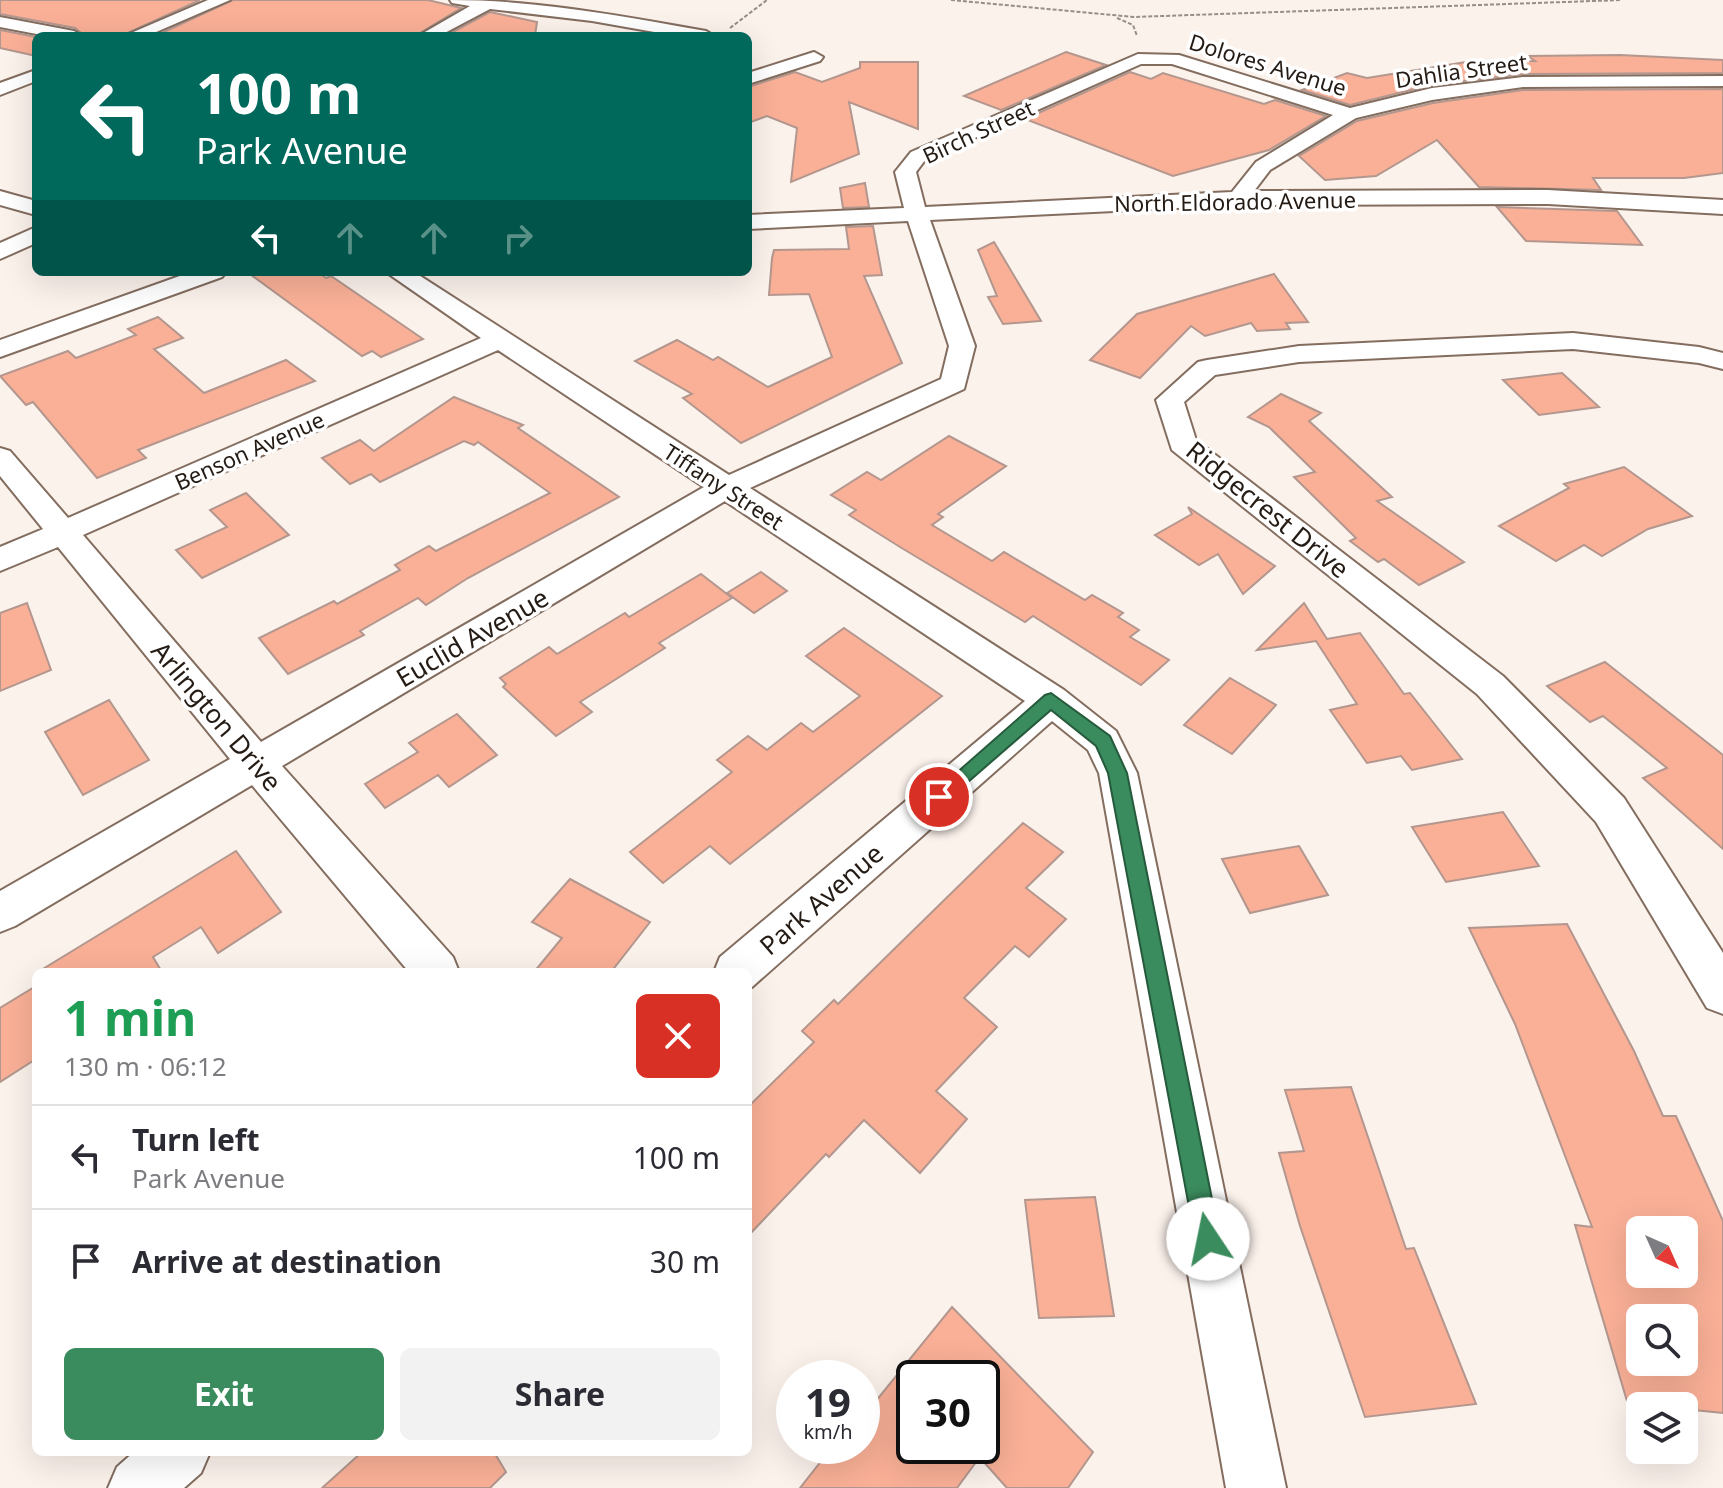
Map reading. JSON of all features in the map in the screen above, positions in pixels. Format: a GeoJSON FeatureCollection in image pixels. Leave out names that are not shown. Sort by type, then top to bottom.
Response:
{"type":"FeatureCollection","features":[{"type":"Feature","properties":{"kind":"street"},"geometry":{"type":"LineString","coordinates":[[142,32],[222,0]]}},
{"type":"Feature","properties":{"kind":"street"},"geometry":{"type":"LineString","coordinates":[[458,0],[592,16],[683,32]]}},
{"type":"Feature","properties":{"kind":"street"},"geometry":{"type":"LineString","coordinates":[[434,32],[487,4]]}},
{"type":"Feature","properties":{"kind":"street"},"geometry":{"type":"LineString","coordinates":[[0,22],[53,32]]}},
{"type":"Feature","properties":{"kind":"street"},"geometry":{"type":"LineString","coordinates":[[752,78],[814,57]]}},
{"type":"Feature","properties":{"kind":"street","name":"Birch Street"},"geometry":{"type":"LineString","coordinates":[[954,383],[962,346],[905,172],[918,156],[1138,59],[1173,59]]}},
{"type":"Feature","properties":{"kind":"street","name":"Dolores Avenue"},"geometry":{"type":"LineString","coordinates":[[1173,59],[1349,114]]}},
{"type":"Feature","properties":{"kind":"street"},"geometry":{"type":"LineString","coordinates":[[0,91],[32,77]]}},
{"type":"Feature","properties":{"kind":"street","name":"Dahlia Street"},"geometry":{"type":"LineString","coordinates":[[1238,198],[1263,166],[1349,114],[1432,94],[1523,82],[1723,81]]}},
{"type":"Feature","properties":{"kind":"street"},"geometry":{"type":"LineString","coordinates":[[0,91],[24,97]]}},
{"type":"Feature","properties":{"kind":"street","name":"North Eldorado Avenue"},"geometry":{"type":"LineString","coordinates":[[752,222],[1238,198],[1548,197],[1723,207]]}},
{"type":"Feature","properties":{"kind":"street"},"geometry":{"type":"LineString","coordinates":[[0,198],[32,207]]}},
{"type":"Feature","properties":{"kind":"street"},"geometry":{"type":"LineString","coordinates":[[1669,204],[1723,220]]}},
{"type":"Feature","properties":{"kind":"street"},"geometry":{"type":"LineString","coordinates":[[0,252],[32,236]]}},
{"type":"Feature","properties":{"kind":"street"},"geometry":{"type":"LineString","coordinates":[[0,349],[203,276]]}},
{"type":"Feature","properties":{"kind":"street","name":"Tiffany Street"},"geometry":{"type":"LineString","coordinates":[[404,276],[1051,700],[1103,741],[1118,773],[1256,1488]]}},
{"type":"Feature","properties":{"kind":"street","name":"Benson Avenue"},"geometry":{"type":"LineString","coordinates":[[0,560],[498,340]]}},
{"type":"Feature","properties":{"kind":"street","name":"Ridgecrest Drive"},"geometry":{"type":"LineString","coordinates":[[1723,361],[1699,355],[1573,341],[1299,354],[1207,368],[1170,400],[1182,444],[1490,685],[1610,810],[1723,993]]}},
{"type":"Feature","properties":{"kind":"street","name":"Euclid Avenue"},"geometry":{"type":"LineString","coordinates":[[0,913],[727,487],[954,383]]}},
{"type":"Feature","properties":{"kind":"street","name":"Arlington Drive"},"geometry":{"type":"LineString","coordinates":[[0,457],[61,533],[434,968]]}},
{"type":"Feature","properties":{"kind":"street","name":"Park Avenue"},"geometry":{"type":"LineString","coordinates":[[741,968],[1051,700]]}},
{"type":"Feature","properties":{"kind":"street"},"geometry":{"type":"LineString","coordinates":[[138,1488],[175,1456]]}},
{"type":"Feature","properties":{"kind":"path"},"geometry":{"type":"LineString","coordinates":[[725,32],[767,0]]}},
{"type":"Feature","properties":{"kind":"path"},"geometry":{"type":"LineString","coordinates":[[951,0],[1134,17],[1622,0]]}},
{"type":"Feature","properties":{"kind":"building"},"geometry":{"type":"Polygon","coordinates":[[[0,0],[200,0],[130,32],[80,32],[75,28],[0,14],[0,0]]]}},
{"type":"Feature","properties":{"kind":"building"},"geometry":{"type":"Polygon","coordinates":[[[233,0],[428,0],[461,8],[422,32],[164,32],[233,0]]]}},
{"type":"Feature","properties":{"kind":"building"},"geometry":{"type":"Polygon","coordinates":[[[490,12],[537,22],[536,32],[452,32],[490,12]]]}},
{"type":"Feature","properties":{"kind":"building"},"geometry":{"type":"Polygon","coordinates":[[[0,30],[32,36],[32,55],[0,48],[0,30]]]}},
{"type":"Feature","properties":{"kind":"building"},"geometry":{"type":"Polygon","coordinates":[[[1066,52],[1106,65],[1001,110],[964,96],[1066,52]]]}},
{"type":"Feature","properties":{"kind":"building"},"geometry":{"type":"Polygon","coordinates":[[[1620,55],[1723,60],[1723,73],[1523,74],[1431,85],[1350,105],[1302,90],[1347,73],[1367,78],[1466,62],[1535,61],[1528,56],[1620,55]]]}},
{"type":"Feature","properties":{"kind":"building"},"geometry":{"type":"Polygon","coordinates":[[[860,62],[918,62],[918,129],[849,102],[859,154],[791,182],[797,128],[767,116],[752,122],[752,86],[795,72],[822,82],[860,68],[860,62]]]}},
{"type":"Feature","properties":{"kind":"building"},"geometry":{"type":"Polygon","coordinates":[[[1130,72],[1151,79],[1163,73],[1264,104],[1275,100],[1326,116],[1269,150],[1173,176],[1025,119],[1130,72]]]}},
{"type":"Feature","properties":{"kind":"building"},"geometry":{"type":"Polygon","coordinates":[[[1723,89],[1723,173],[1684,178],[1593,178],[1601,190],[1479,187],[1437,140],[1376,176],[1325,180],[1299,156],[1357,121],[1433,103],[1523,90],[1723,89]]]}},
{"type":"Feature","properties":{"kind":"building"},"geometry":{"type":"Polygon","coordinates":[[[865,183],[869,207],[843,208],[840,188],[865,183]]]}},
{"type":"Feature","properties":{"kind":"building"},"geometry":{"type":"Polygon","coordinates":[[[1497,207],[1617,211],[1642,245],[1526,241],[1497,207]]]}},
{"type":"Feature","properties":{"kind":"building"},"geometry":{"type":"Polygon","coordinates":[[[873,226],[882,275],[864,276],[902,363],[741,443],[683,398],[692,394],[635,361],[677,340],[713,360],[718,357],[768,387],[832,357],[809,294],[769,295],[774,250],[849,249],[846,227],[873,226]]]}},
{"type":"Feature","properties":{"kind":"building"},"geometry":{"type":"Polygon","coordinates":[[[994,242],[1041,321],[1003,324],[988,297],[997,296],[978,250],[994,242]]]}},
{"type":"Feature","properties":{"kind":"building"},"geometry":{"type":"Polygon","coordinates":[[[1274,274],[1308,322],[1286,323],[1290,329],[1257,331],[1251,323],[1205,336],[1191,326],[1140,378],[1090,360],[1137,314],[1274,274]]]}},
{"type":"Feature","properties":{"kind":"building"},"geometry":{"type":"Polygon","coordinates":[[[252,276],[331,276],[423,339],[381,357],[372,351],[362,356],[252,276]]]}},
{"type":"Feature","properties":{"kind":"building"},"geometry":{"type":"Polygon","coordinates":[[[158,317],[183,338],[154,349],[204,393],[286,360],[315,381],[138,450],[146,458],[97,478],[33,402],[26,405],[0,376],[68,351],[76,358],[136,335],[128,329],[158,317]]]}},
{"type":"Feature","properties":{"kind":"building"},"geometry":{"type":"Polygon","coordinates":[[[1562,373],[1599,407],[1539,415],[1503,380],[1562,373]]]}},
{"type":"Feature","properties":{"kind":"building"},"geometry":{"type":"Polygon","coordinates":[[[1281,394],[1321,413],[1309,421],[1392,497],[1377,501],[1464,562],[1419,585],[1384,559],[1378,562],[1350,541],[1356,538],[1294,477],[1315,472],[1269,427],[1248,417],[1281,394]]]}},
{"type":"Feature","properties":{"kind":"building"},"geometry":{"type":"Polygon","coordinates":[[[454,397],[523,425],[518,428],[619,497],[468,578],[426,605],[418,598],[360,631],[364,635],[288,674],[259,638],[334,601],[337,604],[400,570],[395,565],[429,546],[436,551],[550,493],[478,442],[474,445],[464,441],[380,482],[371,474],[350,484],[322,458],[360,440],[374,451],[454,397]]]}},
{"type":"Feature","properties":{"kind":"building"},"geometry":{"type":"Polygon","coordinates":[[[949,436],[1006,466],[938,514],[943,517],[932,525],[992,561],[1004,552],[1085,600],[1092,595],[1123,613],[1118,617],[1139,630],[1130,637],[1169,660],[1141,685],[1033,616],[1025,622],[900,547],[849,515],[856,510],[831,495],[867,472],[881,480],[949,436]]]}},
{"type":"Feature","properties":{"kind":"building"},"geometry":{"type":"Polygon","coordinates":[[[1624,467],[1692,516],[1648,529],[1602,556],[1584,545],[1556,561],[1499,526],[1569,488],[1564,484],[1624,467]]]}},
{"type":"Feature","properties":{"kind":"building"},"geometry":{"type":"Polygon","coordinates":[[[246,493],[289,535],[202,578],[176,550],[227,527],[210,510],[246,493]]]}},
{"type":"Feature","properties":{"kind":"building"},"geometry":{"type":"Polygon","coordinates":[[[1188,507],[1275,566],[1243,594],[1218,554],[1199,565],[1155,535],[1192,514],[1188,507]]]}},
{"type":"Feature","properties":{"kind":"building"},"geometry":{"type":"Polygon","coordinates":[[[761,572],[787,591],[754,613],[727,593],[761,572]]]}},
{"type":"Feature","properties":{"kind":"building"},"geometry":{"type":"Polygon","coordinates":[[[701,574],[732,598],[659,643],[665,648],[580,702],[592,712],[556,736],[503,687],[506,684],[500,678],[549,647],[557,654],[625,613],[629,617],[701,574]]]}},
{"type":"Feature","properties":{"kind":"building"},"geometry":{"type":"Polygon","coordinates":[[[27,603],[51,670],[0,691],[0,613],[27,603]]]}},
{"type":"Feature","properties":{"kind":"building"},"geometry":{"type":"Polygon","coordinates":[[[1304,603],[1327,639],[1360,633],[1404,694],[1410,693],[1462,759],[1412,770],[1401,756],[1367,763],[1330,710],[1357,704],[1316,641],[1257,650],[1304,603]]]}},
{"type":"Feature","properties":{"kind":"building"},"geometry":{"type":"Polygon","coordinates":[[[844,628],[942,696],[730,864],[710,846],[663,883],[630,852],[732,772],[717,760],[748,736],[767,750],[801,723],[813,732],[860,696],[806,656],[844,628]]]}},
{"type":"Feature","properties":{"kind":"building"},"geometry":{"type":"Polygon","coordinates":[[[1605,662],[1723,755],[1723,849],[1643,778],[1667,768],[1603,716],[1590,722],[1547,686],[1605,662]]]}},
{"type":"Feature","properties":{"kind":"building"},"geometry":{"type":"Polygon","coordinates":[[[1230,678],[1276,705],[1232,754],[1184,725],[1230,678]]]}},
{"type":"Feature","properties":{"kind":"building"},"geometry":{"type":"Polygon","coordinates":[[[109,700],[149,760],[83,795],[45,732],[109,700]]]}},
{"type":"Feature","properties":{"kind":"building"},"geometry":{"type":"Polygon","coordinates":[[[457,714],[497,755],[449,787],[438,775],[385,808],[365,784],[418,752],[409,743],[457,714]]]}},
{"type":"Feature","properties":{"kind":"building"},"geometry":{"type":"Polygon","coordinates":[[[1503,812],[1539,866],[1446,882],[1412,827],[1503,812]]]}},
{"type":"Feature","properties":{"kind":"building"},"geometry":{"type":"Polygon","coordinates":[[[1023,823],[1063,852],[1026,888],[1066,919],[1029,957],[1015,946],[964,998],[997,1027],[936,1091],[967,1119],[920,1173],[864,1120],[829,1157],[826,1154],[752,1232],[752,1103],[814,1042],[802,1031],[834,1000],[838,1004],[1023,823]]]}},
{"type":"Feature","properties":{"kind":"building"},"geometry":{"type":"Polygon","coordinates":[[[1299,846],[1328,895],[1250,913],[1222,859],[1299,846]]]}},
{"type":"Feature","properties":{"kind":"building"},"geometry":{"type":"Polygon","coordinates":[[[236,851],[281,912],[218,953],[201,927],[153,957],[160,968],[45,968],[236,851]]]}},
{"type":"Feature","properties":{"kind":"building"},"geometry":{"type":"Polygon","coordinates":[[[570,879],[650,922],[614,968],[537,968],[562,938],[532,922],[570,879]]]}},
{"type":"Feature","properties":{"kind":"building"},"geometry":{"type":"Polygon","coordinates":[[[1567,924],[1634,1051],[1663,1116],[1676,1116],[1723,1221],[1723,1413],[1698,1410],[1698,1392],[1626,1392],[1626,1398],[1575,1225],[1592,1227],[1515,1024],[1469,928],[1567,924]]]}},
{"type":"Feature","properties":{"kind":"building"},"geometry":{"type":"Polygon","coordinates":[[[32,988],[32,1062],[0,1082],[0,1008],[32,988]]]}},
{"type":"Feature","properties":{"kind":"building"},"geometry":{"type":"Polygon","coordinates":[[[1351,1087],[1406,1249],[1414,1248],[1476,1404],[1365,1417],[1300,1226],[1279,1153],[1304,1151],[1285,1090],[1351,1087]]]}},
{"type":"Feature","properties":{"kind":"building"},"geometry":{"type":"Polygon","coordinates":[[[1095,1197],[1114,1316],[1039,1318],[1025,1200],[1095,1197]]]}},
{"type":"Feature","properties":{"kind":"building"},"geometry":{"type":"Polygon","coordinates":[[[952,1307],[1093,1452],[1068,1488],[1007,1488],[986,1464],[1000,1464],[1000,1360],[909,1360],[952,1307]]]}},
{"type":"Feature","properties":{"kind":"building"},"geometry":{"type":"Polygon","coordinates":[[[896,1376],[896,1464],[975,1464],[957,1488],[800,1488],[819,1464],[880,1464],[880,1396],[896,1376]]]}},
{"type":"Feature","properties":{"kind":"building"},"geometry":{"type":"Polygon","coordinates":[[[358,1456],[496,1456],[506,1472],[490,1488],[322,1488],[358,1456]]]}},
{"type":"Feature","properties":{"kind":"route"},"geometry":{"type":"LineString","coordinates":[[939,797],[1051,700],[1103,741],[1118,773],[1208,1239]]}}]}
